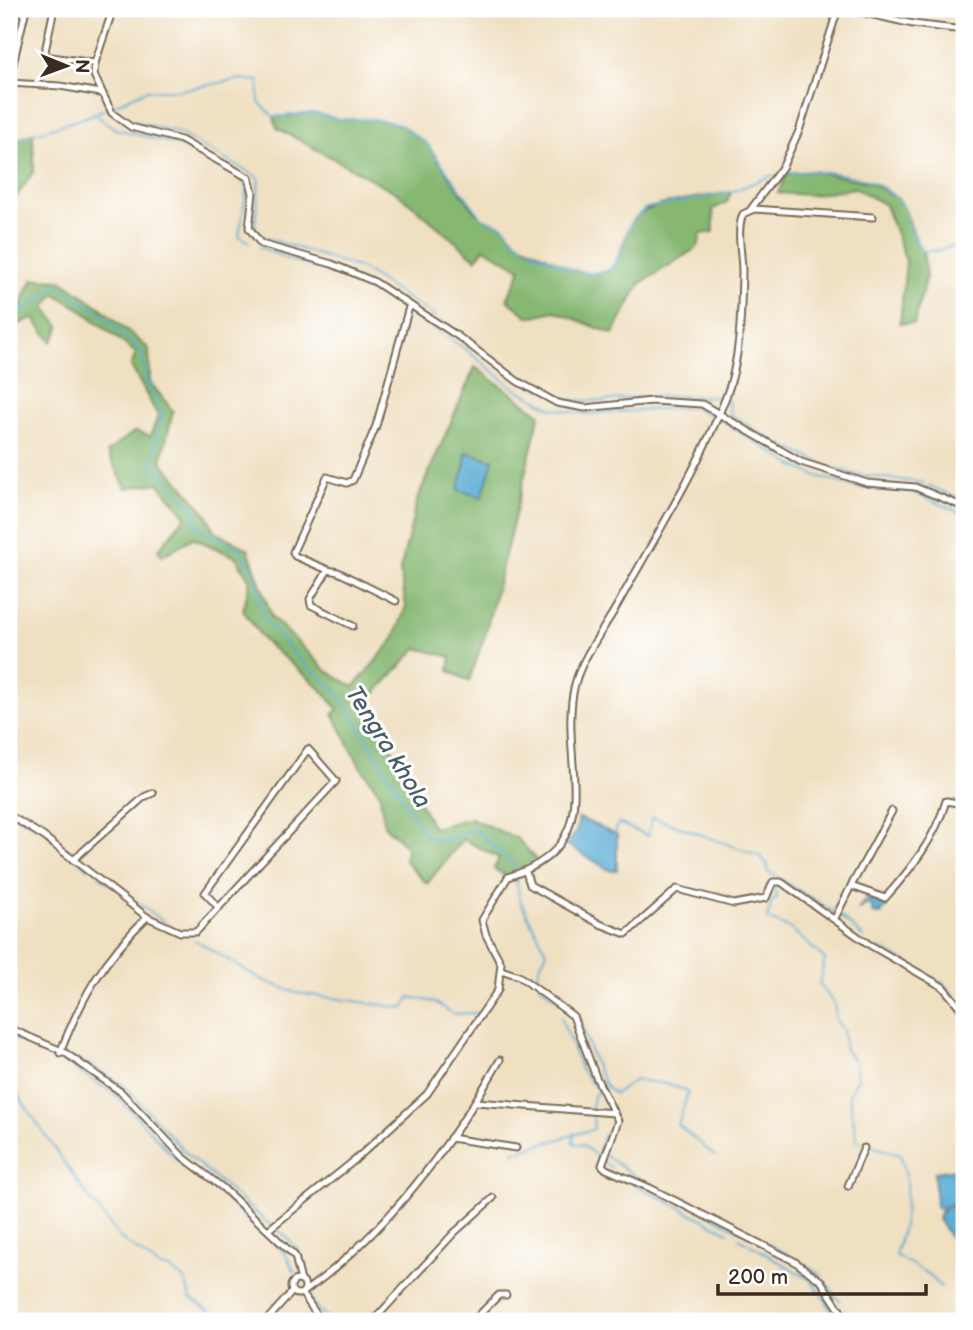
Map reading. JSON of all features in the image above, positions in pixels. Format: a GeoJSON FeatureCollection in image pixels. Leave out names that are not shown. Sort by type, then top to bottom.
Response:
{"type":"FeatureCollection","features":[{"type":"Feature","properties":{"kind":"street"},"geometry":{"type":"LineString","coordinates":[[26,9],[9,82],[101,93]]}},
{"type":"Feature","properties":{"kind":"street"},"geometry":{"type":"LineString","coordinates":[[54,9],[44,56],[95,64]]}},
{"type":"Feature","properties":{"kind":"street"},"geometry":{"type":"LineString","coordinates":[[113,9],[94,75],[112,113],[131,127],[181,140],[248,178],[253,193],[248,228],[261,244],[350,271],[375,282],[409,307],[459,337],[517,381],[556,403],[585,408],[652,401],[702,404],[801,462],[867,483],[915,487],[964,507]]}},
{"type":"Feature","properties":{"kind":"street"},"geometry":{"type":"LineString","coordinates":[[268,1230],[363,1154],[426,1094],[498,990],[501,970],[482,920],[508,877],[526,872],[556,852],[569,830],[574,774],[569,709],[577,679],[659,530],[726,398],[734,367],[740,316],[740,223],[743,214],[750,209],[783,166],[812,98],[838,9]]}},
{"type":"Feature","properties":{"kind":"street"},"geometry":{"type":"LineString","coordinates":[[848,9],[913,24],[964,30]]}},
{"type":"Feature","properties":{"kind":"street"},"geometry":{"type":"LineString","coordinates":[[750,209],[873,217]]}},
{"type":"Feature","properties":{"kind":"street"},"geometry":{"type":"LineString","coordinates":[[396,601],[334,570],[295,556],[293,552],[327,477],[347,483],[353,480],[376,426],[409,307]]}},
{"type":"Feature","properties":{"kind":"street"},"geometry":{"type":"LineString","coordinates":[[328,570],[310,599],[311,606],[353,626]]}},
{"type":"Feature","properties":{"kind":"street"},"geometry":{"type":"LineString","coordinates":[[9,815],[43,836],[148,916],[180,932],[196,932],[219,908],[336,781],[309,749],[205,893],[219,908]]}},
{"type":"Feature","properties":{"kind":"street"},"geometry":{"type":"LineString","coordinates":[[73,860],[144,797],[153,793]]}},
{"type":"Feature","properties":{"kind":"street"},"geometry":{"type":"LineString","coordinates":[[851,886],[885,898],[911,868],[939,825],[946,802],[964,804]]}},
{"type":"Feature","properties":{"kind":"street"},"geometry":{"type":"LineString","coordinates":[[835,918],[892,811]]}},
{"type":"Feature","properties":{"kind":"street"},"geometry":{"type":"LineString","coordinates":[[526,872],[530,885],[622,933],[629,933],[677,889],[744,904],[766,898],[777,881],[835,918],[870,945],[943,987],[964,1012]]}},
{"type":"Feature","properties":{"kind":"street"},"geometry":{"type":"LineString","coordinates":[[60,1053],[83,997],[97,973],[148,916]]}},
{"type":"Feature","properties":{"kind":"street"},"geometry":{"type":"LineString","coordinates":[[501,970],[519,976],[573,1016],[617,1127],[602,1165],[794,1261],[821,1281],[847,1321]]}},
{"type":"Feature","properties":{"kind":"street"},"geometry":{"type":"LineString","coordinates":[[9,1028],[60,1053],[64,1052],[121,1092],[173,1148],[268,1230],[295,1256],[303,1293],[321,1321]]}},
{"type":"Feature","properties":{"kind":"street"},"geometry":{"type":"LineString","coordinates":[[292,1292],[303,1293],[374,1230],[450,1138],[476,1102],[500,1060]]}},
{"type":"Feature","properties":{"kind":"street"},"geometry":{"type":"LineString","coordinates":[[476,1102],[614,1114]]}},
{"type":"Feature","properties":{"kind":"street"},"geometry":{"type":"LineString","coordinates":[[450,1138],[516,1149]]}},
{"type":"Feature","properties":{"kind":"street"},"geometry":{"type":"LineString","coordinates":[[848,1186],[864,1148]]}},
{"type":"Feature","properties":{"kind":"street"},"geometry":{"type":"LineString","coordinates":[[373,1321],[454,1233],[493,1198]]}},
{"type":"Feature","properties":{"kind":"street"},"geometry":{"type":"LineString","coordinates":[[266,1321],[292,1292],[293,1282],[301,1281]]}},
{"type":"Feature","properties":{"kind":"street"},"geometry":{"type":"LineString","coordinates":[[473,1321],[499,1295],[506,1295]]}},
{"type":"Feature","properties":{"kind":"green space"},"geometry":{"type":"Polygon","coordinates":[[[314,113],[339,119],[372,119],[399,124],[427,144],[482,218],[503,226],[516,241],[573,270],[591,274],[609,270],[621,251],[629,227],[640,214],[650,208],[731,192],[727,202],[713,209],[714,232],[701,234],[698,247],[640,284],[613,334],[555,311],[529,317],[507,300],[521,269],[484,248],[476,259],[399,194],[277,128],[274,117],[314,113]]]}},
{"type":"Feature","properties":{"kind":"green space"},"geometry":{"type":"Polygon","coordinates":[[[33,133],[34,171],[9,207],[9,143],[33,133]]]}},
{"type":"Feature","properties":{"kind":"green space"},"geometry":{"type":"Polygon","coordinates":[[[813,171],[869,182],[898,199],[923,251],[926,277],[914,324],[900,323],[906,261],[885,205],[855,188],[811,195],[778,193],[787,173],[813,171]]]}},
{"type":"Feature","properties":{"kind":"green space"},"geometry":{"type":"Polygon","coordinates":[[[33,279],[61,280],[100,307],[149,349],[150,382],[173,411],[161,461],[207,514],[214,531],[248,549],[272,617],[327,671],[354,687],[394,639],[406,606],[400,571],[418,497],[475,367],[540,414],[485,635],[469,681],[449,671],[451,657],[417,648],[368,701],[433,828],[471,818],[518,839],[540,864],[508,877],[494,869],[499,858],[463,839],[427,884],[405,861],[406,846],[384,825],[380,794],[360,766],[333,714],[338,709],[318,686],[264,641],[243,610],[250,581],[236,557],[193,538],[162,556],[158,550],[186,516],[158,483],[126,488],[107,452],[135,431],[150,436],[158,416],[131,366],[136,353],[79,308],[55,294],[45,307],[60,327],[52,342],[33,318],[9,328],[9,300],[20,305],[33,279]]]}},
{"type":"Feature","properties":{"kind":"water"},"geometry":{"type":"Polygon","coordinates":[[[466,452],[493,460],[482,497],[458,490],[466,452]]]}},
{"type":"Feature","properties":{"kind":"water"},"geometry":{"type":"Polygon","coordinates":[[[579,818],[617,835],[617,870],[611,871],[566,844],[576,832],[579,818]]]}},
{"type":"Feature","properties":{"kind":"water"},"geometry":{"type":"Polygon","coordinates":[[[882,899],[886,906],[881,914],[872,913],[872,906],[867,904],[858,910],[865,900],[882,899]]]}},
{"type":"Feature","properties":{"kind":"water"},"geometry":{"type":"Polygon","coordinates":[[[956,1169],[964,1187],[964,1200],[939,1209],[936,1206],[934,1172],[956,1169]]]}},
{"type":"Feature","properties":{"kind":"water"},"geometry":{"type":"Polygon","coordinates":[[[964,1202],[964,1259],[938,1219],[940,1212],[964,1202]]]}},
{"type":"Feature","properties":{"kind":"waterway"},"geometry":{"type":"LineString","coordinates":[[112,106],[147,90],[181,90],[241,79],[259,81],[259,102],[274,117],[314,113],[339,119],[372,119],[399,124],[427,144],[482,218],[503,226],[516,241],[532,251],[573,270],[591,274],[609,270],[616,262],[632,221],[646,208],[731,192],[773,175]]}},
{"type":"Feature","properties":{"kind":"waterway"},"geometry":{"type":"LineString","coordinates":[[9,143],[107,108]]}},
{"type":"Feature","properties":{"kind":"waterway"},"geometry":{"type":"LineString","coordinates":[[96,115],[115,129],[180,145],[232,173]]}},
{"type":"Feature","properties":{"kind":"waterway"},"geometry":{"type":"LineString","coordinates":[[124,119],[177,132],[259,178],[255,231],[263,237],[360,268],[436,317]]}},
{"type":"Feature","properties":{"kind":"waterway"},"geometry":{"type":"LineString","coordinates":[[779,175],[811,172],[864,179],[893,195],[903,207],[916,242],[923,251],[935,251],[964,243]]}},
{"type":"Feature","properties":{"kind":"waterway"},"geometry":{"type":"LineString","coordinates":[[241,180],[247,188],[239,236],[249,242]]}},
{"type":"Feature","properties":{"kind":"waterway"},"geometry":{"type":"LineString","coordinates":[[260,247],[290,260],[360,281],[405,310]]}},
{"type":"Feature","properties":{"kind":"waterway","name":"Tengra khola"},"geometry":{"type":"LineString","coordinates":[[9,315],[20,313],[58,285],[98,312],[142,352],[146,380],[162,414],[152,463],[196,511],[196,526],[241,550],[257,579],[263,618],[297,657],[340,694],[425,835],[440,841],[476,829],[515,867]]}},
{"type":"Feature","properties":{"kind":"waterway"},"geometry":{"type":"LineString","coordinates":[[411,314],[464,348],[514,388],[552,408],[586,414],[695,407],[725,422],[792,465],[817,476],[859,488],[912,492],[964,514]]}},
{"type":"Feature","properties":{"kind":"waterway"},"geometry":{"type":"LineString","coordinates":[[441,320],[530,384],[570,400],[600,401],[657,396],[722,397]]}},
{"type":"Feature","properties":{"kind":"waterway"},"geometry":{"type":"LineString","coordinates":[[728,400],[730,414],[777,443],[832,468],[853,474],[924,483]]}},
{"type":"Feature","properties":{"kind":"waterway"},"geometry":{"type":"LineString","coordinates":[[929,486],[964,500]]}},
{"type":"Feature","properties":{"kind":"waterway"},"geometry":{"type":"LineString","coordinates":[[9,811],[38,827]]}},
{"type":"Feature","properties":{"kind":"waterway"},"geometry":{"type":"LineString","coordinates":[[615,834],[618,823],[648,836],[652,817],[760,856],[768,865],[767,871],[834,912]]}},
{"type":"Feature","properties":{"kind":"waterway"},"geometry":{"type":"LineString","coordinates":[[64,847],[89,869]]}},
{"type":"Feature","properties":{"kind":"waterway"},"geometry":{"type":"LineString","coordinates":[[99,876],[166,923]]}},
{"type":"Feature","properties":{"kind":"waterway"},"geometry":{"type":"LineString","coordinates":[[516,878],[520,901],[547,952],[539,967],[538,982],[576,1016],[594,1063],[609,1089],[615,1094],[635,1080],[669,1084],[688,1092],[678,1125],[715,1156]]}},
{"type":"Feature","properties":{"kind":"waterway"},"geometry":{"type":"LineString","coordinates":[[776,884],[774,888],[777,898],[772,900],[767,919],[791,929],[825,959],[819,984],[834,1003],[836,1020],[843,1031],[845,1050],[854,1060],[858,1078],[849,1094],[857,1141],[900,1155],[904,1166],[906,1205],[895,1255],[928,1274],[941,1287]]}},
{"type":"Feature","properties":{"kind":"waterway"},"geometry":{"type":"LineString","coordinates":[[840,916],[864,938]]}},
{"type":"Feature","properties":{"kind":"waterway"},"geometry":{"type":"LineString","coordinates":[[195,940],[260,979],[296,993],[404,1008],[410,997],[435,1002],[453,1014],[477,1013]]}},
{"type":"Feature","properties":{"kind":"waterway"},"geometry":{"type":"LineString","coordinates":[[880,948],[925,973]]}},
{"type":"Feature","properties":{"kind":"waterway"},"geometry":{"type":"LineString","coordinates":[[940,981],[963,1004]]}},
{"type":"Feature","properties":{"kind":"waterway"},"geometry":{"type":"LineString","coordinates":[[75,1024],[80,1012]]}},
{"type":"Feature","properties":{"kind":"waterway"},"geometry":{"type":"LineString","coordinates":[[561,1017],[581,1070],[598,1090],[592,1100],[592,1110]]}},
{"type":"Feature","properties":{"kind":"waterway"},"geometry":{"type":"LineString","coordinates":[[9,1036],[57,1058],[115,1094],[183,1166]]}},
{"type":"Feature","properties":{"kind":"waterway"},"geometry":{"type":"LineString","coordinates":[[76,1058],[124,1085],[189,1156],[270,1225]]}},
{"type":"Feature","properties":{"kind":"waterway"},"geometry":{"type":"LineString","coordinates":[[9,1082],[81,1187],[121,1239],[160,1267],[170,1269],[185,1280],[190,1298],[225,1321]]}},
{"type":"Feature","properties":{"kind":"waterway"},"geometry":{"type":"LineString","coordinates":[[514,1152],[594,1129],[593,1117]]}},
{"type":"Feature","properties":{"kind":"waterway"},"geometry":{"type":"LineString","coordinates":[[574,1133],[573,1143],[583,1145],[611,1168]]}},
{"type":"Feature","properties":{"kind":"waterway"},"geometry":{"type":"LineString","coordinates":[[604,1134],[599,1149],[603,1154],[645,1183]]}},
{"type":"Feature","properties":{"kind":"waterway"},"geometry":{"type":"LineString","coordinates":[[188,1170],[217,1192]]}},
{"type":"Feature","properties":{"kind":"waterway"},"geometry":{"type":"LineString","coordinates":[[632,1183],[728,1232]]}},
{"type":"Feature","properties":{"kind":"waterway"},"geometry":{"type":"LineString","coordinates":[[222,1196],[285,1253],[295,1273]]}},
{"type":"Feature","properties":{"kind":"waterway"},"geometry":{"type":"LineString","coordinates":[[700,1210],[789,1255]]}},
{"type":"Feature","properties":{"kind":"waterway"},"geometry":{"type":"LineString","coordinates":[[277,1229],[299,1253],[307,1284]]}},
{"type":"Feature","properties":{"kind":"waterway"},"geometry":{"type":"LineString","coordinates":[[739,1238],[812,1281],[839,1321]]}},
{"type":"Feature","properties":{"kind":"waterway"},"geometry":{"type":"LineString","coordinates":[[799,1261],[822,1275]]}},
{"type":"Feature","properties":{"kind":"waterway"},"geometry":{"type":"LineString","coordinates":[[824,1280],[840,1301]]}},
{"type":"Feature","properties":{"kind":"waterway"},"geometry":{"type":"LineString","coordinates":[[309,1292],[314,1305],[331,1321]]}},
{"type":"Feature","properties":{"kind":"waterway"},"geometry":{"type":"LineString","coordinates":[[845,1310],[851,1321]]}}]}
